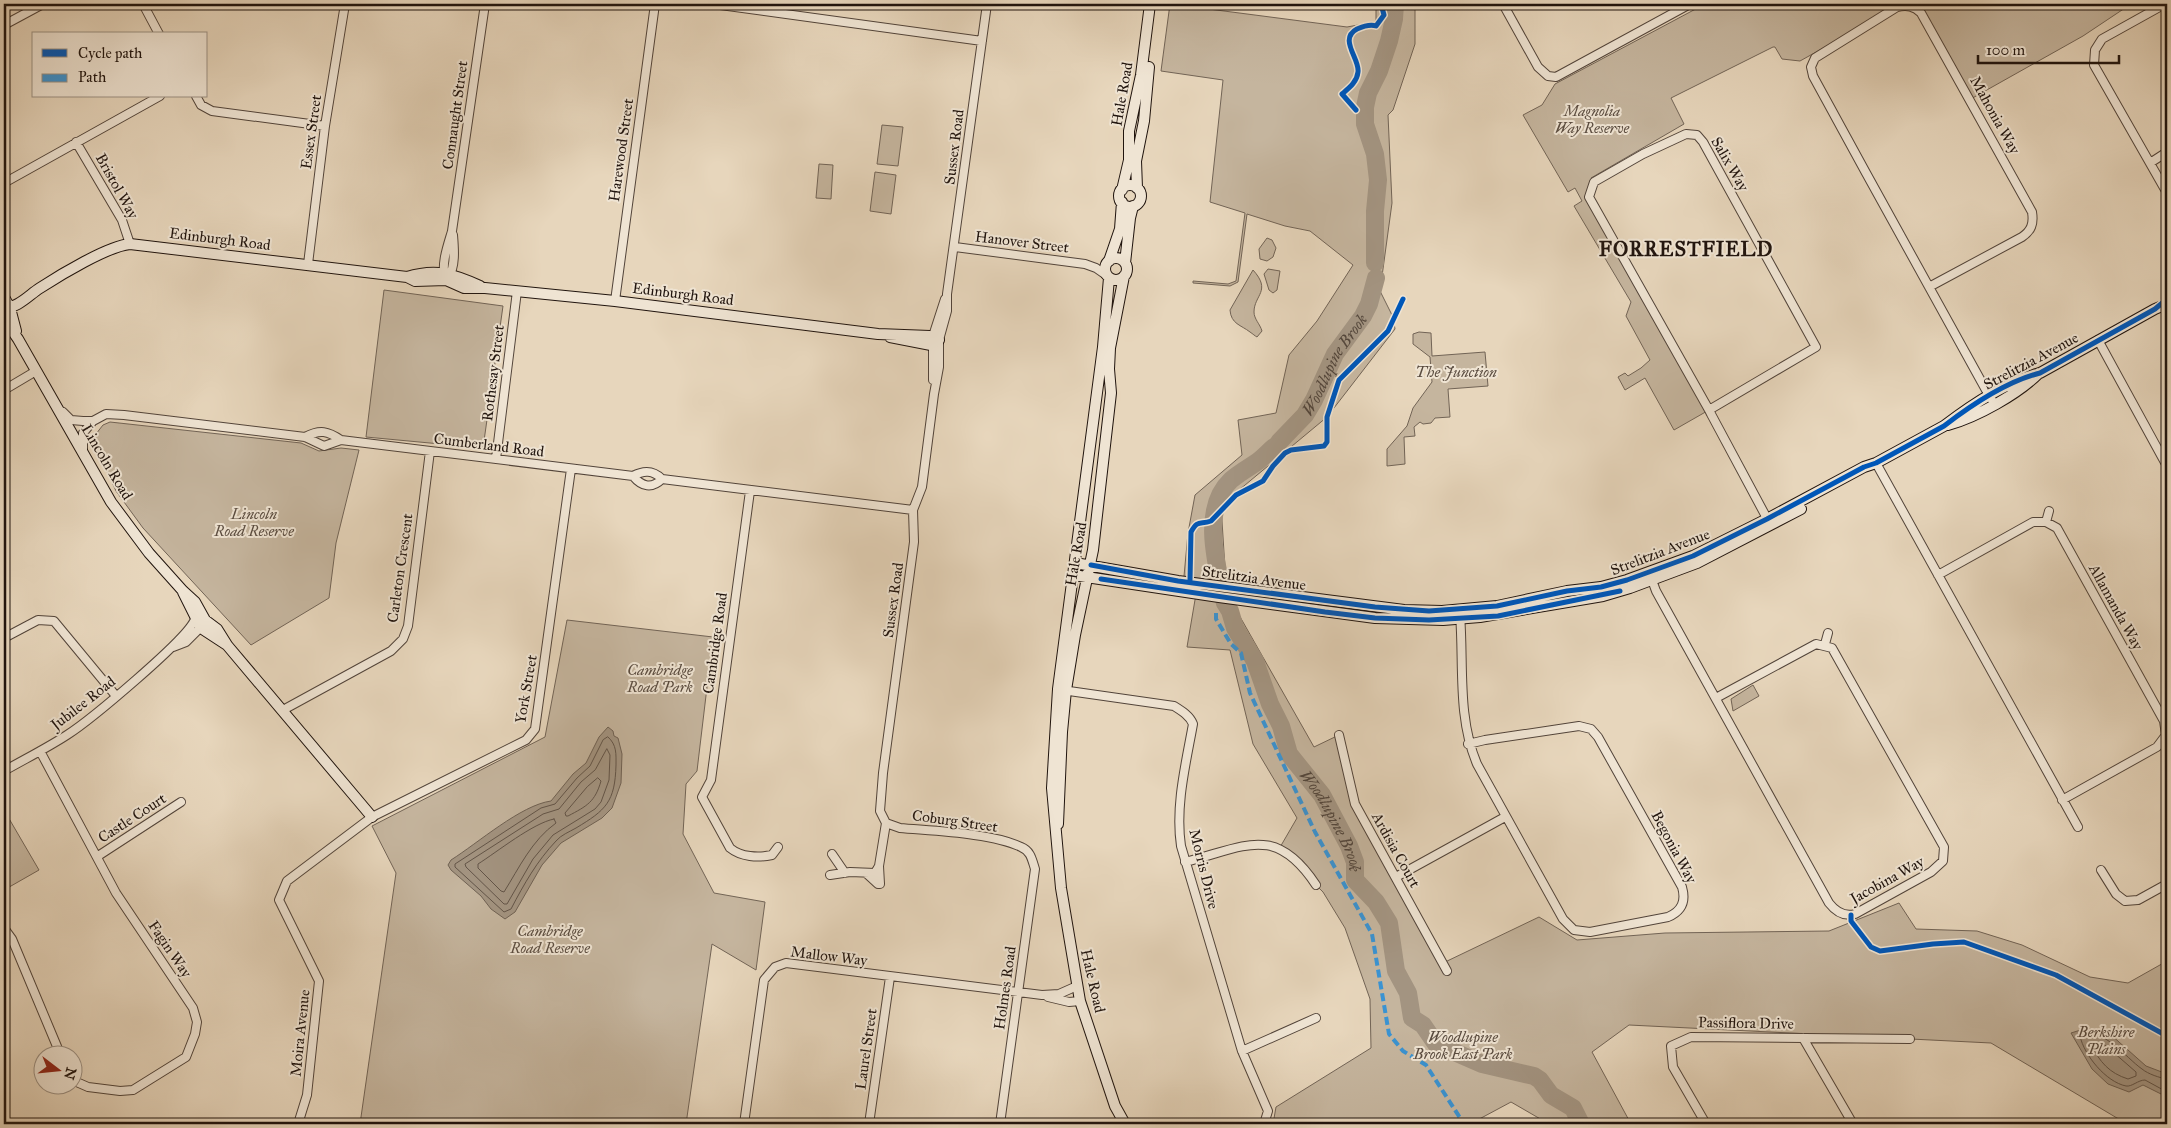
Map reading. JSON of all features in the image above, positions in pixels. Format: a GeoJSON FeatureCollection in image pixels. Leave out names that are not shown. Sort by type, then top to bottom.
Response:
{"type":"FeatureCollection","features":[{"type":"Feature","properties":{"kind":"street"},"geometry":{"type":"LineString","coordinates":[[4,25],[43,4]]}},
{"type":"Feature","properties":{"kind":"street"},"geometry":{"type":"LineString","coordinates":[[143,4],[159,32]]}},
{"type":"Feature","properties":{"kind":"street","name":"Essex Street"},"geometry":{"type":"LineString","coordinates":[[308,264],[325,126],[345,4]]}},
{"type":"Feature","properties":{"kind":"street","name":"Connaught Street"},"geometry":{"type":"LineString","coordinates":[[447,275],[447,248],[452,231],[485,4]]}},
{"type":"Feature","properties":{"kind":"street","name":"Harewood Street"},"geometry":{"type":"LineString","coordinates":[[615,301],[655,4]]}},
{"type":"Feature","properties":{"kind":"street"},"geometry":{"type":"LineString","coordinates":[[713,4],[982,40]]}},
{"type":"Feature","properties":{"kind":"street","name":"Sussex Road"},"geometry":{"type":"LineString","coordinates":[[886,823],[880,811],[914,542],[913,510],[922,486],[939,367],[934,340],[947,311],[987,4]]}},
{"type":"Feature","properties":{"kind":"street","name":"Hale Road"},"geometry":{"type":"LineString","coordinates":[[1122,190],[1129,160],[1129,131],[1141,75],[1150,4]]}},
{"type":"Feature","properties":{"kind":"street","name":"Hale Road"},"geometry":{"type":"LineString","coordinates":[[1137,188],[1136,162],[1144,121],[1156,4]]}},
{"type":"Feature","properties":{"kind":"street"},"geometry":{"type":"LineString","coordinates":[[1503,4],[1538,67],[1548,76],[1556,77],[1690,4]]}},
{"type":"Feature","properties":{"kind":"street"},"geometry":{"type":"LineString","coordinates":[[2165,4],[2102,39],[2095,50],[2094,65],[2167,193]]}},
{"type":"Feature","properties":{"kind":"street","name":"Mahonia Way"},"geometry":{"type":"LineString","coordinates":[[1929,287],[2022,237],[2032,227],[2033,220],[2032,212],[1921,13],[1916,7],[1904,6],[1897,7],[1815,58],[1811,67],[1813,76],[1929,287],[1992,400]]}},
{"type":"Feature","properties":{"kind":"street"},"geometry":{"type":"LineString","coordinates":[[4,183],[156,98]]}},
{"type":"Feature","properties":{"kind":"street"},"geometry":{"type":"LineString","coordinates":[[197,98],[202,105],[212,112],[325,126]]}},
{"type":"Feature","properties":{"kind":"street","name":"Salix Way"},"geometry":{"type":"LineString","coordinates":[[1709,410],[1816,347],[1703,142],[1697,135],[1686,134],[1643,154],[1594,182],[1589,197],[1709,410],[1769,522]]}},
{"type":"Feature","properties":{"kind":"street","name":"Bristol Way"},"geometry":{"type":"LineString","coordinates":[[76,142],[122,220],[130,244]]}},
{"type":"Feature","properties":{"kind":"street"},"geometry":{"type":"LineString","coordinates":[[2150,163],[2167,152]]}},
{"type":"Feature","properties":{"kind":"street"},"geometry":{"type":"LineString","coordinates":[[1108,277],[1105,269],[1120,229],[1122,202],[1120,196],[1122,190],[1128,186],[1137,188],[1141,198],[1137,204],[1127,206],[1122,202]]}},
{"type":"Feature","properties":{"kind":"street"},"geometry":{"type":"LineString","coordinates":[[1088,265],[1108,277],[1119,280],[1124,276],[1127,270],[1125,263],[1133,206]]}},
{"type":"Feature","properties":{"kind":"street","name":"Edinburgh Road"},"geometry":{"type":"LineString","coordinates":[[5,306],[25,291],[39,288],[110,249],[130,244],[308,264],[407,277],[415,281],[447,275],[464,288],[485,288],[615,301],[878,334],[904,341],[934,340]]}},
{"type":"Feature","properties":{"kind":"street","name":"Hanover Street"},"geometry":{"type":"LineString","coordinates":[[955,248],[1088,265]]}},
{"type":"Feature","properties":{"kind":"street"},"geometry":{"type":"LineString","coordinates":[[1088,265],[1108,262],[1117,258],[1125,263]]}},
{"type":"Feature","properties":{"kind":"street","name":"Hale Road"},"geometry":{"type":"LineString","coordinates":[[1062,690],[1091,565],[1110,402],[1110,348],[1124,276]]}},
{"type":"Feature","properties":{"kind":"street","name":"Hale Road"},"geometry":{"type":"LineString","coordinates":[[1108,277],[1103,347],[1073,575],[1062,690],[1060,811],[1056,838],[1060,888],[1080,1001],[1115,1106],[1125,1124]]}},
{"type":"Feature","properties":{"kind":"street","name":"Rothesay Street"},"geometry":{"type":"LineString","coordinates":[[496,459],[517,291]]}},
{"type":"Feature","properties":{"kind":"street","name":"Strelitzia Avenue"},"geometry":{"type":"LineString","coordinates":[[2155,309],[2167,299]]}},
{"type":"Feature","properties":{"kind":"street","name":"Strelitzia Avenue"},"geometry":{"type":"LineString","coordinates":[[1075,563],[1178,581],[1375,607],[1460,614],[1498,616],[1603,596],[1652,576],[1697,563],[1864,467],[1876,463],[1992,400],[2026,376],[2040,373],[2167,304]]}},
{"type":"Feature","properties":{"kind":"street","name":"Lincoln Road"},"geometry":{"type":"LineString","coordinates":[[5,306],[18,339],[74,434],[111,502],[149,553],[200,607],[200,622],[217,629],[227,645],[372,817]]}},
{"type":"Feature","properties":{"kind":"street"},"geometry":{"type":"LineString","coordinates":[[2098,340],[2167,466]]}},
{"type":"Feature","properties":{"kind":"street"},"geometry":{"type":"LineString","coordinates":[[4,390],[36,371]]}},
{"type":"Feature","properties":{"kind":"street"},"geometry":{"type":"LineString","coordinates":[[57,407],[71,420],[85,425]]}},
{"type":"Feature","properties":{"kind":"street","name":"Cumberland Road"},"geometry":{"type":"LineString","coordinates":[[85,425],[106,414],[124,415],[306,436],[320,431],[329,432],[341,440]]}},
{"type":"Feature","properties":{"kind":"street"},"geometry":{"type":"LineString","coordinates":[[74,434],[85,425]]}},
{"type":"Feature","properties":{"kind":"street"},"geometry":{"type":"LineString","coordinates":[[84,455],[82,441],[85,425]]}},
{"type":"Feature","properties":{"kind":"street","name":"Cumberland Road"},"geometry":{"type":"LineString","coordinates":[[306,436],[311,441],[324,446],[341,440],[633,476],[647,471],[657,474],[662,479],[913,510]]}},
{"type":"Feature","properties":{"kind":"street"},"geometry":{"type":"LineString","coordinates":[[2159,452],[2167,447]]}},
{"type":"Feature","properties":{"kind":"street","name":"Carleton Crescent"},"geometry":{"type":"LineString","coordinates":[[283,710],[391,651],[403,639],[408,626],[430,451]]}},
{"type":"Feature","properties":{"kind":"street"},"geometry":{"type":"LineString","coordinates":[[1876,463],[2078,827]]}},
{"type":"Feature","properties":{"kind":"street","name":"York Street"},"geometry":{"type":"LineString","coordinates":[[372,817],[526,740],[535,729],[571,469]]}},
{"type":"Feature","properties":{"kind":"street","name":"Cumberland Road"},"geometry":{"type":"LineString","coordinates":[[633,476],[639,483],[648,486],[656,484],[662,479]]}},
{"type":"Feature","properties":{"kind":"street","name":"Cambridge Road"},"geometry":{"type":"LineString","coordinates":[[750,491],[710,780],[702,797],[730,848],[734,851],[744,855],[765,856],[772,855],[778,847]]}},
{"type":"Feature","properties":{"kind":"street"},"geometry":{"type":"LineString","coordinates":[[1938,575],[2033,522],[2046,522],[2049,511]]}},
{"type":"Feature","properties":{"kind":"street","name":"Allamanda Way"},"geometry":{"type":"LineString","coordinates":[[2046,522],[2057,528],[2164,721],[2166,735],[2157,747],[2062,800]]}},
{"type":"Feature","properties":{"kind":"street","name":"Strelitzia Avenue"},"geometry":{"type":"LineString","coordinates":[[1073,575],[1375,618],[1429,620],[1460,614]]}},
{"type":"Feature","properties":{"kind":"street","name":"Jacobina Way"},"geometry":{"type":"LineString","coordinates":[[1652,576],[1716,698],[1829,903],[1841,914],[1855,914],[1931,872],[1943,861],[1944,847],[1836,654],[1832,648],[1825,644]]}},
{"type":"Feature","properties":{"kind":"street","name":"Begonia Way"},"geometry":{"type":"LineString","coordinates":[[1460,614],[1464,723],[1468,744],[1505,817],[1563,919],[1574,930],[1590,932],[1676,914],[1682,906],[1685,897],[1682,887],[1598,736],[1590,729],[1579,726],[1468,744]]}},
{"type":"Feature","properties":{"kind":"street"},"geometry":{"type":"LineString","coordinates":[[4,638],[38,620],[54,621],[116,696]]}},
{"type":"Feature","properties":{"kind":"street","name":"Jubilee Road"},"geometry":{"type":"LineString","coordinates":[[4,771],[67,735],[173,647],[186,642],[200,622]]}},
{"type":"Feature","properties":{"kind":"street"},"geometry":{"type":"LineString","coordinates":[[1716,698],[1809,647],[1816,644],[1825,644],[1828,633]]}},
{"type":"Feature","properties":{"kind":"street","name":"Morris Drive"},"geometry":{"type":"LineString","coordinates":[[1062,690],[1174,706],[1183,711],[1193,724],[1181,797],[1179,832],[1185,862],[1242,1051],[1268,1111],[1264,1124]]}},
{"type":"Feature","properties":{"kind":"street","name":"Ardisia Court"},"geometry":{"type":"LineString","coordinates":[[1339,735],[1355,804],[1447,971]]}},
{"type":"Feature","properties":{"kind":"street","name":"Fagin Way"},"geometry":{"type":"LineString","coordinates":[[40,751],[98,856],[116,893],[193,1008],[197,1022],[195,1034],[186,1057],[133,1090],[120,1091],[82,1084]]}},
{"type":"Feature","properties":{"kind":"street","name":"Castle Court"},"geometry":{"type":"LineString","coordinates":[[98,856],[181,802]]}},
{"type":"Feature","properties":{"kind":"street","name":"Moira Avenue"},"geometry":{"type":"LineString","coordinates":[[298,1124],[307,1095],[319,981],[279,900],[287,881],[372,817]]}},
{"type":"Feature","properties":{"kind":"street"},"geometry":{"type":"LineString","coordinates":[[1396,877],[1505,817]]}},
{"type":"Feature","properties":{"kind":"street"},"geometry":{"type":"LineString","coordinates":[[866,874],[880,884],[879,866],[886,823]]}},
{"type":"Feature","properties":{"kind":"street","name":"Coburg Street"},"geometry":{"type":"LineString","coordinates":[[886,823],[900,828],[998,840],[1022,847],[1031,855]]}},
{"type":"Feature","properties":{"kind":"street"},"geometry":{"type":"LineString","coordinates":[[1185,862],[1251,844],[1265,845],[1289,853],[1305,868],[1316,885]]}},
{"type":"Feature","properties":{"kind":"street"},"geometry":{"type":"LineString","coordinates":[[832,854],[845,873]]}},
{"type":"Feature","properties":{"kind":"street","name":"Holmes Road"},"geometry":{"type":"LineString","coordinates":[[1000,1124],[1035,869],[1031,855]]}},
{"type":"Feature","properties":{"kind":"street"},"geometry":{"type":"LineString","coordinates":[[830,875],[845,873],[866,874],[875,872],[879,866]]}},
{"type":"Feature","properties":{"kind":"street"},"geometry":{"type":"LineString","coordinates":[[2101,870],[2114,891],[2125,901],[2138,900],[2167,884]]}},
{"type":"Feature","properties":{"kind":"street"},"geometry":{"type":"LineString","coordinates":[[4,928],[12,939],[57,1046]]}},
{"type":"Feature","properties":{"kind":"street","name":"Mallow Way"},"geometry":{"type":"LineString","coordinates":[[744,1124],[764,980],[775,967],[786,963],[1042,995],[1059,994],[1077,986]]}},
{"type":"Feature","properties":{"kind":"street","name":"Laurel Street"},"geometry":{"type":"LineString","coordinates":[[869,1124],[890,977]]}},
{"type":"Feature","properties":{"kind":"street","name":"Mallow Way"},"geometry":{"type":"LineString","coordinates":[[1042,995],[1069,1002],[1080,1001]]}},
{"type":"Feature","properties":{"kind":"street"},"geometry":{"type":"LineString","coordinates":[[1242,1051],[1316,1018]]}},
{"type":"Feature","properties":{"kind":"street","name":"Passiflora Drive"},"geometry":{"type":"LineString","coordinates":[[1706,1124],[1672,1067],[1671,1046],[1691,1036],[1910,1039]]}},
{"type":"Feature","properties":{"kind":"street"},"geometry":{"type":"LineString","coordinates":[[1803,1038],[1853,1124]]}},
{"type":"Feature","properties":{"kind":"green space"},"geometry":{"type":"Polygon","coordinates":[[[1170,4],[1347,27],[1369,23],[1376,25],[1376,4],[1415,4],[1415,44],[1393,110],[1388,115],[1392,203],[1380,291],[1393,317],[1395,329],[1327,417],[1221,505],[1226,584],[1239,615],[1314,747],[1339,735],[1355,804],[1443,963],[1539,917],[1577,940],[1665,933],[1829,931],[1899,903],[1916,929],[1977,931],[2022,945],[2090,977],[2128,983],[2167,961],[2167,1124],[2127,1124],[1991,1043],[1629,1025],[1592,1052],[1631,1124],[1549,1124],[1511,1102],[1470,1124],[1273,1124],[1276,1107],[1371,1048],[1370,999],[1345,928],[1323,892],[1279,849],[1297,818],[1253,744],[1230,650],[1187,647],[1196,594],[1184,576],[1188,533],[1195,495],[1242,455],[1238,420],[1276,413],[1289,355],[1317,321],[1353,265],[1310,231],[1285,226],[1247,214],[1238,282],[1230,286],[1193,283],[1193,281],[1228,284],[1236,281],[1245,213],[1210,202],[1223,80],[1161,71],[1170,4]]]}},
{"type":"Feature","properties":{"kind":"green space","name":"Magnolia Way Reserve"},"geometry":{"type":"Polygon","coordinates":[[[1705,4],[2131,4],[2083,36],[1969,100],[1915,11],[1897,7],[1800,61],[1782,59],[1775,47],[1773,47],[1671,98],[1684,124],[1591,178],[1594,182],[1589,197],[1709,410],[1674,430],[1645,378],[1625,390],[1618,377],[1625,373],[1628,376],[1650,360],[1626,316],[1631,302],[1574,206],[1582,201],[1575,188],[1568,192],[1523,115],[1542,105],[1555,84],[1705,4]]]}},
{"type":"Feature","properties":{"kind":"green space"},"geometry":{"type":"Polygon","coordinates":[[[882,125],[903,127],[898,166],[877,164],[882,125]]]}},
{"type":"Feature","properties":{"kind":"green space"},"geometry":{"type":"Polygon","coordinates":[[[819,164],[833,165],[831,199],[816,198],[819,164]]]}},
{"type":"Feature","properties":{"kind":"green space"},"geometry":{"type":"Polygon","coordinates":[[[875,172],[896,175],[891,214],[870,211],[875,172]]]}},
{"type":"Feature","properties":{"kind":"green space"},"geometry":{"type":"Polygon","coordinates":[[[1267,238],[1272,240],[1276,248],[1273,257],[1267,261],[1260,259],[1259,249],[1267,238]]]}},
{"type":"Feature","properties":{"kind":"green space"},"geometry":{"type":"Polygon","coordinates":[[[1268,269],[1280,271],[1277,290],[1273,293],[1269,290],[1264,274],[1268,269]]]}},
{"type":"Feature","properties":{"kind":"green space"},"geometry":{"type":"Polygon","coordinates":[[[1253,270],[1262,288],[1254,312],[1262,331],[1257,337],[1234,321],[1230,310],[1253,270]]]}},
{"type":"Feature","properties":{"kind":"green space"},"geometry":{"type":"Polygon","coordinates":[[[384,290],[503,306],[483,448],[366,437],[384,290]]]}},
{"type":"Feature","properties":{"kind":"green space","name":"The Junction"},"geometry":{"type":"Polygon","coordinates":[[[1419,332],[1431,333],[1432,356],[1485,352],[1488,386],[1448,389],[1450,417],[1435,418],[1431,423],[1423,424],[1420,422],[1414,427],[1415,436],[1404,437],[1405,464],[1387,466],[1387,449],[1407,426],[1413,408],[1432,382],[1430,357],[1413,344],[1413,334],[1419,332]]]}},
{"type":"Feature","properties":{"kind":"green space","name":"Lincoln Road Reserve"},"geometry":{"type":"Polygon","coordinates":[[[110,422],[301,443],[319,451],[341,448],[359,450],[336,543],[329,598],[251,645],[143,528],[116,491],[92,439],[103,425],[110,422]]]}},
{"type":"Feature","properties":{"kind":"green space","name":"Cambridge Road Reserve"},"geometry":{"type":"Polygon","coordinates":[[[567,620],[713,637],[697,771],[686,784],[683,834],[714,893],[765,902],[756,970],[712,944],[686,1124],[360,1124],[396,873],[372,826],[545,737],[567,620]]]}},
{"type":"Feature","properties":{"kind":"green space"},"geometry":{"type":"Polygon","coordinates":[[[1753,685],[1759,696],[1733,711],[1731,699],[1753,685]]]}},
{"type":"Feature","properties":{"kind":"green space"},"geometry":{"type":"Polygon","coordinates":[[[4,810],[39,870],[4,890],[4,810]]]}},
{"type":"Feature","properties":{"kind":"water"},"geometry":{"type":"Polygon","coordinates":[[[608,727],[613,731],[614,736],[618,738],[622,754],[621,783],[612,808],[602,818],[561,843],[542,865],[515,912],[505,919],[491,909],[481,896],[451,870],[448,865],[451,860],[513,817],[539,804],[551,801],[573,774],[586,763],[599,737],[608,727]]]}},
{"type":"Feature","properties":{"kind":"water"},"geometry":{"type":"Polygon","coordinates":[[[2087,1028],[2110,1034],[2146,1066],[2167,1074],[2167,1097],[2143,1085],[2129,1092],[2108,1084],[2092,1069],[2071,1033],[2087,1028]]]}},
{"type":"Feature","properties":{"kind":"waterway","name":"Woodlupine Brook"},"geometry":{"type":"LineString","coordinates":[[1375,263],[1375,211],[1378,180],[1375,154],[1365,124],[1365,107],[1368,93],[1379,71],[1389,41],[1395,4]]}},
{"type":"Feature","properties":{"kind":"waterway","name":"Woodlupine Brook"},"geometry":{"type":"LineString","coordinates":[[1279,442],[1305,415],[1314,400],[1335,354],[1363,316],[1369,304],[1376,278]]}},
{"type":"Feature","properties":{"kind":"waterway","name":"Woodlupine Brook"},"geometry":{"type":"LineString","coordinates":[[1274,447],[1231,480],[1222,492],[1216,506],[1213,522],[1213,539],[1225,603],[1230,611],[1235,628],[1255,661],[1270,704],[1281,726],[1289,754],[1322,795],[1349,846],[1355,862],[1355,880],[1376,902],[1389,923],[1396,971],[1408,993],[1412,1018],[1423,1025],[1436,1044],[1482,1064],[1534,1076],[1540,1080],[1551,1095],[1573,1108],[1581,1124]]}},
{"type":"Feature","properties":{"kind":"marked path"},"geometry":{"type":"LineString","coordinates":[[1216,613],[1216,619],[1231,644],[1241,653],[1250,693],[1315,832],[1372,934],[1389,1034],[1403,1051],[1426,1065],[1464,1124]]}},
{"type":"Feature","properties":{"kind":"cycle path"},"geometry":{"type":"LineString","coordinates":[[1356,110],[1342,94],[1354,82],[1358,72],[1358,67],[1349,44],[1349,38],[1357,29],[1371,25],[1376,26],[1384,15],[1381,4]]}},
{"type":"Feature","properties":{"kind":"cycle path"},"geometry":{"type":"LineString","coordinates":[[1190,581],[1191,532],[1193,528],[1198,524],[1211,521],[1236,495],[1263,481],[1285,453],[1291,450],[1324,446],[1327,442],[1327,417],[1339,380],[1388,331],[1403,299]]}},
{"type":"Feature","properties":{"kind":"cycle path"},"geometry":{"type":"LineString","coordinates":[[1091,565],[1178,581],[1375,607],[1429,611],[1497,606],[1567,591],[1601,587],[1627,580],[1693,556],[1767,519],[1944,426],[1965,410],[2002,388],[2040,373],[2155,309],[2167,299]]}},
{"type":"Feature","properties":{"kind":"cycle path"},"geometry":{"type":"LineString","coordinates":[[1101,579],[1325,612],[1375,618],[1429,620],[1498,616],[1620,591]]}},
{"type":"Feature","properties":{"kind":"cycle path"},"geometry":{"type":"LineString","coordinates":[[1851,915],[1851,921],[1871,947],[1880,951],[1964,942],[2056,975],[2167,1036]]}},
{"type":"Feature","properties":{"kind":"district","name":"FORRESTFIELD"},"geometry":{"type":"Point","coordinates":[1686,249]}},
{"type":"Feature","properties":{"kind":"park label","name":"Cambridge Road Park"},"geometry":{"type":"Point","coordinates":[660,678]}},
{"type":"Feature","properties":{"kind":"park label","name":"Berkshire Plains"},"geometry":{"type":"Point","coordinates":[2106,1040]}},
{"type":"Feature","properties":{"kind":"park label","name":"Woodlupine Brook East Park"},"geometry":{"type":"Point","coordinates":[1463,1046]}}]}
